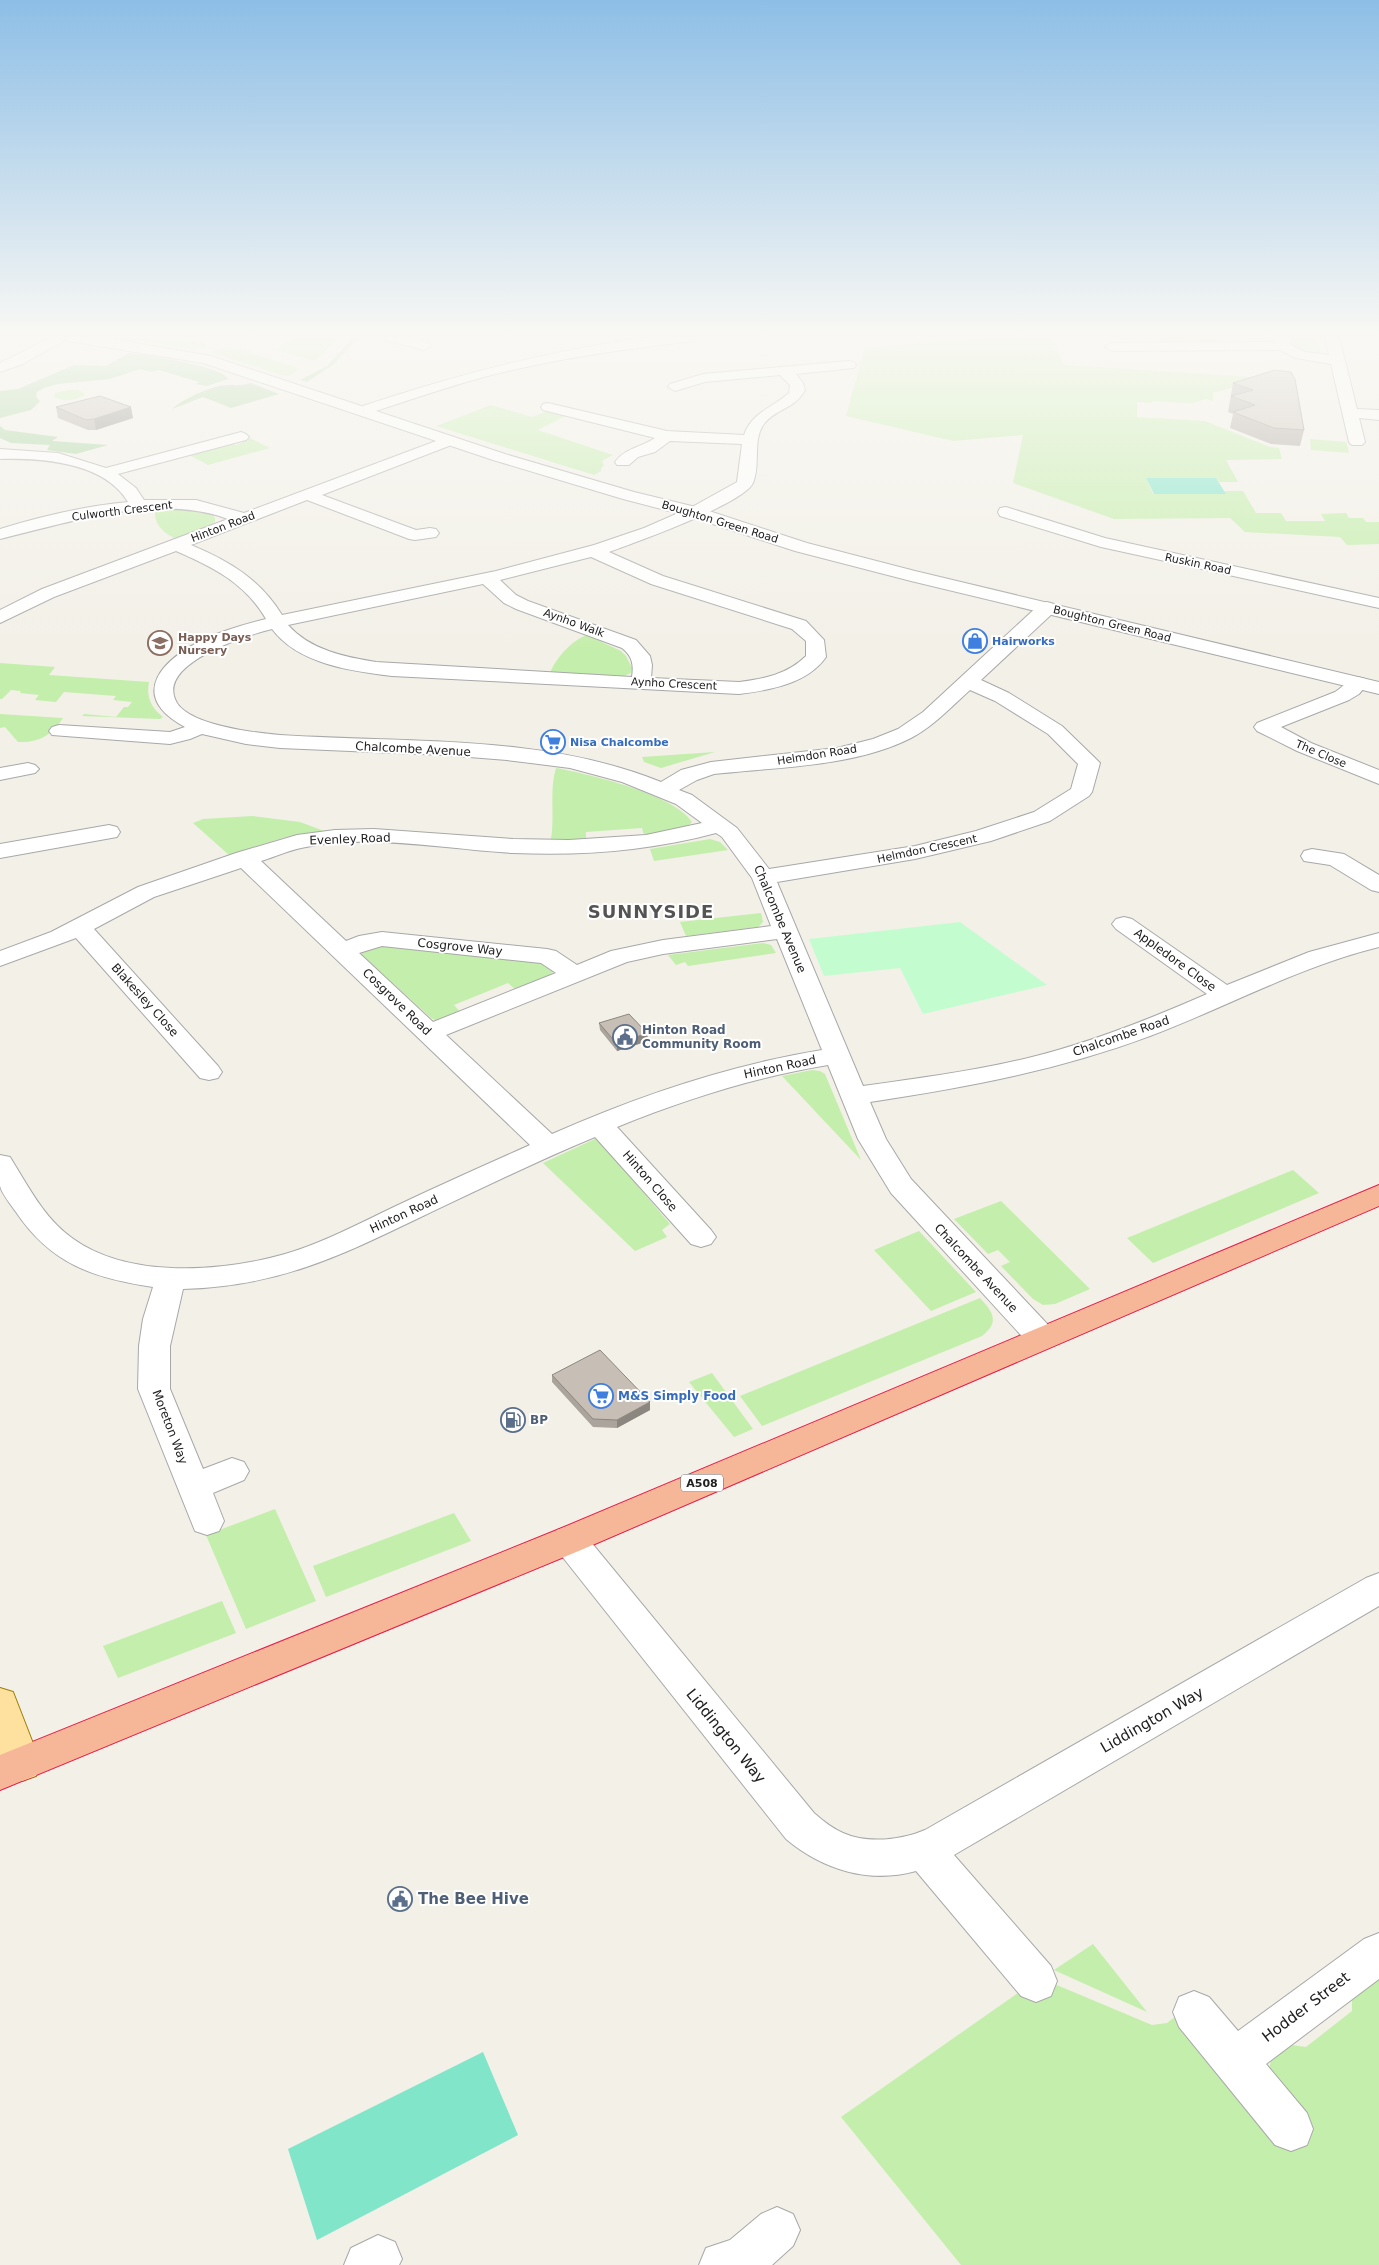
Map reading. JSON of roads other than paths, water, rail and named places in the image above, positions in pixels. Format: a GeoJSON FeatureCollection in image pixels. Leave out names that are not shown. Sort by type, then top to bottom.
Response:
{"type":"FeatureCollection","features":[{"type":"Feature","properties":{"kind":"highway","name":"A508"},"geometry":{"type":"LineString","coordinates":[[11,1768],[569,1540],[1379,1195]]}},
{"type":"Feature","properties":{"kind":"main road"},"geometry":{"type":"LineString","coordinates":[[0,1704],[11,1768]]}},
{"type":"Feature","properties":{"kind":"street"},"geometry":{"type":"LineString","coordinates":[[104,473],[222,443]]}},
{"type":"Feature","properties":{"kind":"street","name":"Hinton Road"},"geometry":{"type":"LineString","coordinates":[[0,617],[48,594],[445,443]]}},
{"type":"Feature","properties":{"kind":"street","name":"Boughton Green Road"},"geometry":{"type":"LineString","coordinates":[[454,443],[591,485],[694,512],[761,535],[844,559],[1379,688]]}},
{"type":"Feature","properties":{"kind":"street"},"geometry":{"type":"LineString","coordinates":[[623,462],[632,454],[649,448],[657,443]]}},
{"type":"Feature","properties":{"kind":"street","name":"Chalcombe Avenue"},"geometry":{"type":"LineString","coordinates":[[752,443],[745,482],[742,486],[694,512],[593,551],[485,577],[276,622],[242,632],[209,644],[187,656],[168,674],[164,682],[163,693],[168,706],[178,716],[200,726],[238,736],[278,741],[539,758],[621,774],[663,790],[720,825],[746,849],[763,877],[836,1056],[880,1154],[901,1186],[1042,1338]]}},
{"type":"Feature","properties":{"kind":"street"},"geometry":{"type":"LineString","coordinates":[[0,454],[35,451],[104,473],[128,488],[139,506]]}},
{"type":"Feature","properties":{"kind":"street"},"geometry":{"type":"LineString","coordinates":[[308,495],[415,536],[430,533]]}},
{"type":"Feature","properties":{"kind":"street","name":"Culworth Crescent"},"geometry":{"type":"LineString","coordinates":[[4,529],[73,516],[166,504],[196,505],[220,510],[244,519]]}},
{"type":"Feature","properties":{"kind":"street","name":"Ruskin Road"},"geometry":{"type":"LineString","coordinates":[[1010,517],[1101,542],[1379,603]]}},
{"type":"Feature","properties":{"kind":"street","name":"Aynho Crescent"},"geometry":{"type":"LineString","coordinates":[[176,545],[223,566],[245,582],[263,600],[276,622],[293,640],[338,660],[364,666],[407,671],[739,688],[794,675],[816,657],[815,640],[806,629],[791,621],[657,580],[593,551]]}},
{"type":"Feature","properties":{"kind":"street","name":"Aynho Walk"},"geometry":{"type":"LineString","coordinates":[[485,577],[510,599],[522,605],[629,644],[638,652],[644,664],[640,682]]}},
{"type":"Feature","properties":{"kind":"street","name":"Helmdon Road"},"geometry":{"type":"LineString","coordinates":[[663,790],[689,774],[718,766],[826,756],[880,743],[905,733],[923,722],[1047,608]]}},
{"type":"Feature","properties":{"kind":"street","name":"Helmdon Crescent"},"geometry":{"type":"LineString","coordinates":[[763,877],[908,854],[961,843],[1035,819],[1061,807],[1082,792],[1089,782],[1090,769],[1081,749],[1066,736],[1002,697],[968,682]]}},
{"type":"Feature","properties":{"kind":"street"},"geometry":{"type":"LineString","coordinates":[[1245,734],[1342,696],[1352,690],[1358,683]]}},
{"type":"Feature","properties":{"kind":"street"},"geometry":{"type":"LineString","coordinates":[[59,731],[170,738],[183,735],[200,726]]}},
{"type":"Feature","properties":{"kind":"street","name":"The Close"},"geometry":{"type":"LineString","coordinates":[[1264,727],[1378,786]]}},
{"type":"Feature","properties":{"kind":"street","name":"Evenley Road"},"geometry":{"type":"LineString","coordinates":[[0,959],[38,946],[80,928],[146,892],[290,843],[335,838],[393,837],[513,846],[569,847],[646,842],[720,825]]}},
{"type":"Feature","properties":{"kind":"street"},"geometry":{"type":"LineString","coordinates":[[0,851],[109,832]]}},
{"type":"Feature","properties":{"kind":"street"},"geometry":{"type":"LineString","coordinates":[[1312,856],[1340,855],[1379,885]]}},
{"type":"Feature","properties":{"kind":"street","name":"Cosgrove Road"},"geometry":{"type":"LineString","coordinates":[[244,858],[549,1147]]}},
{"type":"Feature","properties":{"kind":"street","name":"Appledore Close"},"geometry":{"type":"LineString","coordinates":[[1124,924],[1226,996]]}},
{"type":"Feature","properties":{"kind":"street","name":"Blakesley Close"},"geometry":{"type":"LineString","coordinates":[[80,928],[209,1073]]}},
{"type":"Feature","properties":{"kind":"street"},"geometry":{"type":"LineString","coordinates":[[429,1033],[620,956],[643,951],[786,931]]}},
{"type":"Feature","properties":{"kind":"street","name":"Cosgrove Way"},"geometry":{"type":"LineString","coordinates":[[343,951],[368,941],[382,939],[548,956],[574,974]]}},
{"type":"Feature","properties":{"kind":"street","name":"Chalcombe Road"},"geometry":{"type":"LineString","coordinates":[[854,1096],[984,1076],[1052,1060],[1144,1030],[1313,958],[1340,949],[1379,940]]}},
{"type":"Feature","properties":{"kind":"street","name":"Hinton Road"},"geometry":{"type":"LineString","coordinates":[[0,1164],[43,1228],[65,1247],[89,1261],[122,1271],[172,1278],[226,1276],[260,1271],[321,1252],[549,1147],[669,1099],[738,1076],[793,1063],[836,1056]]}},
{"type":"Feature","properties":{"kind":"street","name":"Hinton Close"},"geometry":{"type":"LineString","coordinates":[[600,1125],[701,1238]]}},
{"type":"Feature","properties":{"kind":"street","name":"Moreton Way"},"geometry":{"type":"LineString","coordinates":[[172,1278],[156,1324],[152,1370],[154,1389],[207,1521]]}},
{"type":"Feature","properties":{"kind":"street"},"geometry":{"type":"LineString","coordinates":[[193,1487],[232,1472]]}},
{"type":"Feature","properties":{"kind":"street","name":"Liddington Way"},"geometry":{"type":"LineString","coordinates":[[569,1540],[784,1807],[809,1835],[828,1847],[855,1856],[882,1858],[901,1856],[924,1850],[1379,1588]]}},
{"type":"Feature","properties":{"kind":"street"},"geometry":{"type":"LineString","coordinates":[[924,1850],[1036,1980]]}},
{"type":"Feature","properties":{"kind":"street","name":"Hodder Street"},"geometry":{"type":"LineString","coordinates":[[1234,2060],[1379,1953]]}},
{"type":"Feature","properties":{"kind":"street"},"geometry":{"type":"LineString","coordinates":[[1194,2012],[1291,2129]]}},
{"type":"Feature","properties":{"kind":"street"},"geometry":{"type":"LineString","coordinates":[[737,2263],[777,2230]]}},
{"type":"Feature","properties":{"kind":"place","name":"Hairworks"},"geometry":{"type":"Point","coordinates":[975,641]}},
{"type":"Feature","properties":{"kind":"place","name":"Happy Days Nursery"},"geometry":{"type":"Point","coordinates":[160,643]}},
{"type":"Feature","properties":{"kind":"place","name":"Nisa Chalcombe"},"geometry":{"type":"Point","coordinates":[553,742]}},
{"type":"Feature","properties":{"kind":"place","name":"Hinton Road Community Room"},"geometry":{"type":"Point","coordinates":[625,1037]}},
{"type":"Feature","properties":{"kind":"place","name":"M&S Simply Food"},"geometry":{"type":"Point","coordinates":[601,1396]}},
{"type":"Feature","properties":{"kind":"place","name":"BP"},"geometry":{"type":"Point","coordinates":[513,1420]}},
{"type":"Feature","properties":{"kind":"place","name":"The Bee Hive"},"geometry":{"type":"Point","coordinates":[400,1899]}},
{"type":"Feature","properties":{"kind":"district","name":"SUNNYSIDE"},"geometry":{"type":"Point","coordinates":[651,911]}}]}
